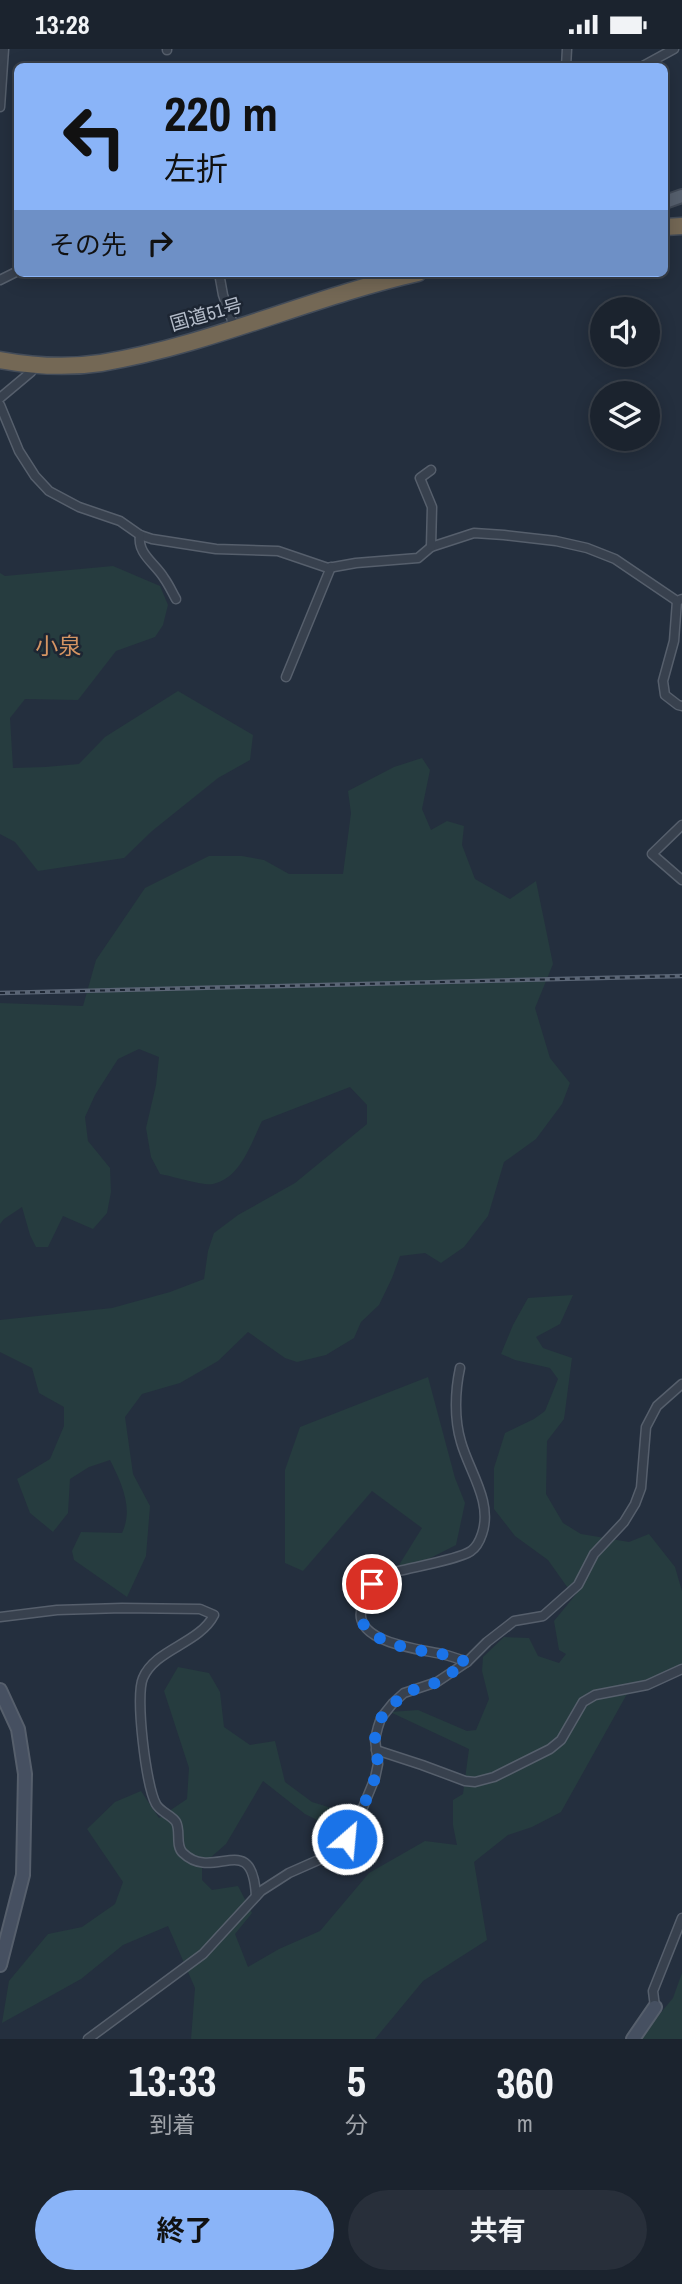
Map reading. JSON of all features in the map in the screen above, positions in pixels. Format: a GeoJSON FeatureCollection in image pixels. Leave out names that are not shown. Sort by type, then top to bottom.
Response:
{"type":"FeatureCollection","features":[{"type":"Feature","properties":{"kind":"highway","name":"国道51号"},"geometry":{"type":"LineString","coordinates":[[2,357],[35,365],[100,363],[235,329],[370,284],[401,277]]}},
{"type":"Feature","properties":{"kind":"street"},"geometry":{"type":"LineString","coordinates":[[648,63],[674,49]]}},
{"type":"Feature","properties":{"kind":"street"},"geometry":{"type":"LineString","coordinates":[[0,107],[3,53]]}},
{"type":"Feature","properties":{"kind":"street"},"geometry":{"type":"LineString","coordinates":[[220,277],[235,329]]}},
{"type":"Feature","properties":{"kind":"street"},"geometry":{"type":"LineString","coordinates":[[0,398],[32,372],[35,365]]}},
{"type":"Feature","properties":{"kind":"street"},"geometry":{"type":"LineString","coordinates":[[0,405],[19,451],[35,476],[49,491],[79,507],[120,521],[141,535],[216,549],[278,551],[331,567],[356,562],[418,558],[430,547],[474,533],[556,541],[587,548],[615,559],[680,600],[674,641],[663,681],[665,695],[682,706]]}},
{"type":"Feature","properties":{"kind":"street"},"geometry":{"type":"LineString","coordinates":[[430,547],[432,507],[419,478],[431,470]]}},
{"type":"Feature","properties":{"kind":"street"},"geometry":{"type":"LineString","coordinates":[[141,535],[139,544],[143,552],[164,577],[176,599]]}},
{"type":"Feature","properties":{"kind":"street"},"geometry":{"type":"LineString","coordinates":[[286,677],[331,567]]}},
{"type":"Feature","properties":{"kind":"street"},"geometry":{"type":"LineString","coordinates":[[682,825],[652,854],[682,880]]}},
{"type":"Feature","properties":{"kind":"street"},"geometry":{"type":"LineString","coordinates":[[460,1368],[457,1422],[460,1441],[483,1499],[485,1520],[482,1534],[471,1552],[376,1578],[361,1608],[361,1618],[372,1634],[410,1650],[442,1654],[467,1662]]}},
{"type":"Feature","properties":{"kind":"street"},"geometry":{"type":"LineString","coordinates":[[88,2039],[203,1954],[256,1896],[289,1873],[332,1854],[347,1839],[375,1778],[378,1764],[375,1738],[381,1718],[393,1703],[404,1693],[438,1682],[467,1662],[514,1621],[543,1616],[578,1585],[594,1554],[624,1522],[635,1504],[642,1488],[646,1427],[657,1406],[682,1384]]}},
{"type":"Feature","properties":{"kind":"street"},"geometry":{"type":"LineString","coordinates":[[0,1617],[57,1610],[122,1608],[200,1609],[214,1615],[205,1629],[159,1659],[147,1670],[141,1681],[143,1751],[156,1804],[176,1822],[180,1849],[197,1861],[214,1863],[242,1860],[248,1863],[255,1876],[256,1896]]}},
{"type":"Feature","properties":{"kind":"street"},"geometry":{"type":"LineString","coordinates":[[376,1750],[465,1781],[475,1782],[494,1777],[550,1749],[561,1740],[583,1702],[595,1695],[647,1685],[682,1669]]}},
{"type":"Feature","properties":{"kind":"street"},"geometry":{"type":"LineString","coordinates":[[0,1690],[18,1729],[25,1774],[23,1875],[0,1965]]}},
{"type":"Feature","properties":{"kind":"street"},"geometry":{"type":"LineString","coordinates":[[633,2039],[655,2007],[653,1991],[682,1917]]}},
{"type":"Feature","properties":{"kind":"green space"},"geometry":{"type":"Polygon","coordinates":[[[113,566],[160,586],[168,605],[163,625],[155,637],[116,651],[78,700],[25,699],[10,718],[13,768],[79,764],[105,737],[178,691],[253,735],[250,760],[218,778],[152,831],[124,858],[38,871],[15,842],[0,834],[0,573],[5,576],[113,566]]]}},
{"type":"Feature","properties":{"kind":"green space"},"geometry":{"type":"Polygon","coordinates":[[[422,758],[430,770],[422,809],[431,830],[447,821],[464,826],[462,845],[475,879],[510,899],[536,881],[553,964],[535,1008],[550,1058],[570,1083],[562,1104],[536,1139],[504,1162],[488,1216],[464,1247],[441,1263],[425,1253],[400,1256],[379,1305],[361,1322],[354,1338],[326,1355],[297,1362],[285,1358],[248,1332],[218,1361],[180,1383],[142,1394],[125,1417],[133,1474],[150,1506],[146,1556],[127,1597],[74,1560],[72,1551],[81,1532],[122,1533],[127,1514],[125,1495],[110,1460],[89,1467],[70,1479],[68,1513],[53,1532],[30,1513],[17,1479],[50,1459],[64,1426],[64,1407],[39,1393],[32,1368],[0,1352],[0,1320],[112,1308],[170,1292],[204,1279],[214,1233],[238,1215],[295,1183],[367,1124],[367,1105],[350,1087],[262,1121],[238,1167],[231,1175],[213,1184],[160,1174],[151,1157],[146,1128],[159,1057],[139,1049],[118,1059],[95,1095],[85,1117],[88,1141],[110,1168],[111,1192],[107,1213],[93,1229],[63,1216],[48,1247],[36,1247],[22,1207],[0,1224],[0,1003],[83,1006],[96,960],[145,888],[209,856],[242,856],[264,860],[289,874],[343,874],[351,813],[348,791],[394,767],[422,758]]]}},
{"type":"Feature","properties":{"kind":"green space"},"geometry":{"type":"Polygon","coordinates":[[[573,1295],[560,1324],[536,1337],[543,1348],[572,1358],[564,1419],[547,1441],[546,1494],[563,1523],[581,1534],[629,1542],[649,1534],[675,1567],[682,1591],[682,1674],[627,1694],[561,1812],[532,1827],[508,1835],[474,1862],[487,1940],[423,1981],[375,2039],[191,2039],[195,1988],[168,1926],[123,1945],[81,1979],[2,2023],[9,1981],[48,1934],[82,1927],[115,1904],[123,1882],[87,1829],[115,1802],[141,1791],[159,1818],[187,1799],[189,1768],[164,1691],[178,1667],[209,1673],[220,1692],[224,1727],[250,1745],[275,1741],[285,1782],[312,1802],[351,1814],[341,1832],[305,1814],[263,1781],[226,1844],[202,1865],[202,1880],[212,1890],[238,1886],[252,1913],[235,1934],[248,1967],[279,1949],[320,1931],[369,1873],[425,1841],[457,1845],[453,1825],[453,1800],[463,1794],[469,1749],[390,1712],[418,1710],[467,1731],[476,1730],[489,1699],[482,1671],[483,1657],[504,1637],[529,1638],[538,1656],[559,1663],[566,1654],[559,1650],[554,1621],[577,1593],[570,1591],[548,1560],[515,1536],[494,1509],[494,1468],[505,1433],[545,1411],[558,1379],[550,1368],[501,1354],[513,1325],[528,1298],[573,1295]]]}},
{"type":"Feature","properties":{"kind":"green space"},"geometry":{"type":"Polygon","coordinates":[[[428,1377],[455,1478],[465,1503],[456,1545],[391,1578],[422,1528],[372,1491],[303,1571],[285,1563],[285,1470],[300,1427],[428,1377]]]}},
{"type":"Feature","properties":{"kind":"green space"},"geometry":{"type":"Polygon","coordinates":[[[682,1973],[682,2039],[639,2039],[673,1998],[682,1973]]]}},
{"type":"Feature","properties":{"kind":"railway"},"geometry":{"type":"LineString","coordinates":[[0,993],[682,976]]}},
{"type":"Feature","properties":{"kind":"district","name":"小泉"},"geometry":{"type":"Point","coordinates":[58,645]}},
{"type":"Feature","properties":{"kind":"route"},"geometry":{"type":"LineString","coordinates":[[347,1839],[375,1778],[378,1764],[375,1738],[381,1718],[404,1693],[438,1682],[467,1662],[442,1654],[410,1650],[372,1634],[361,1618],[361,1608],[372,1584]]}}]}
